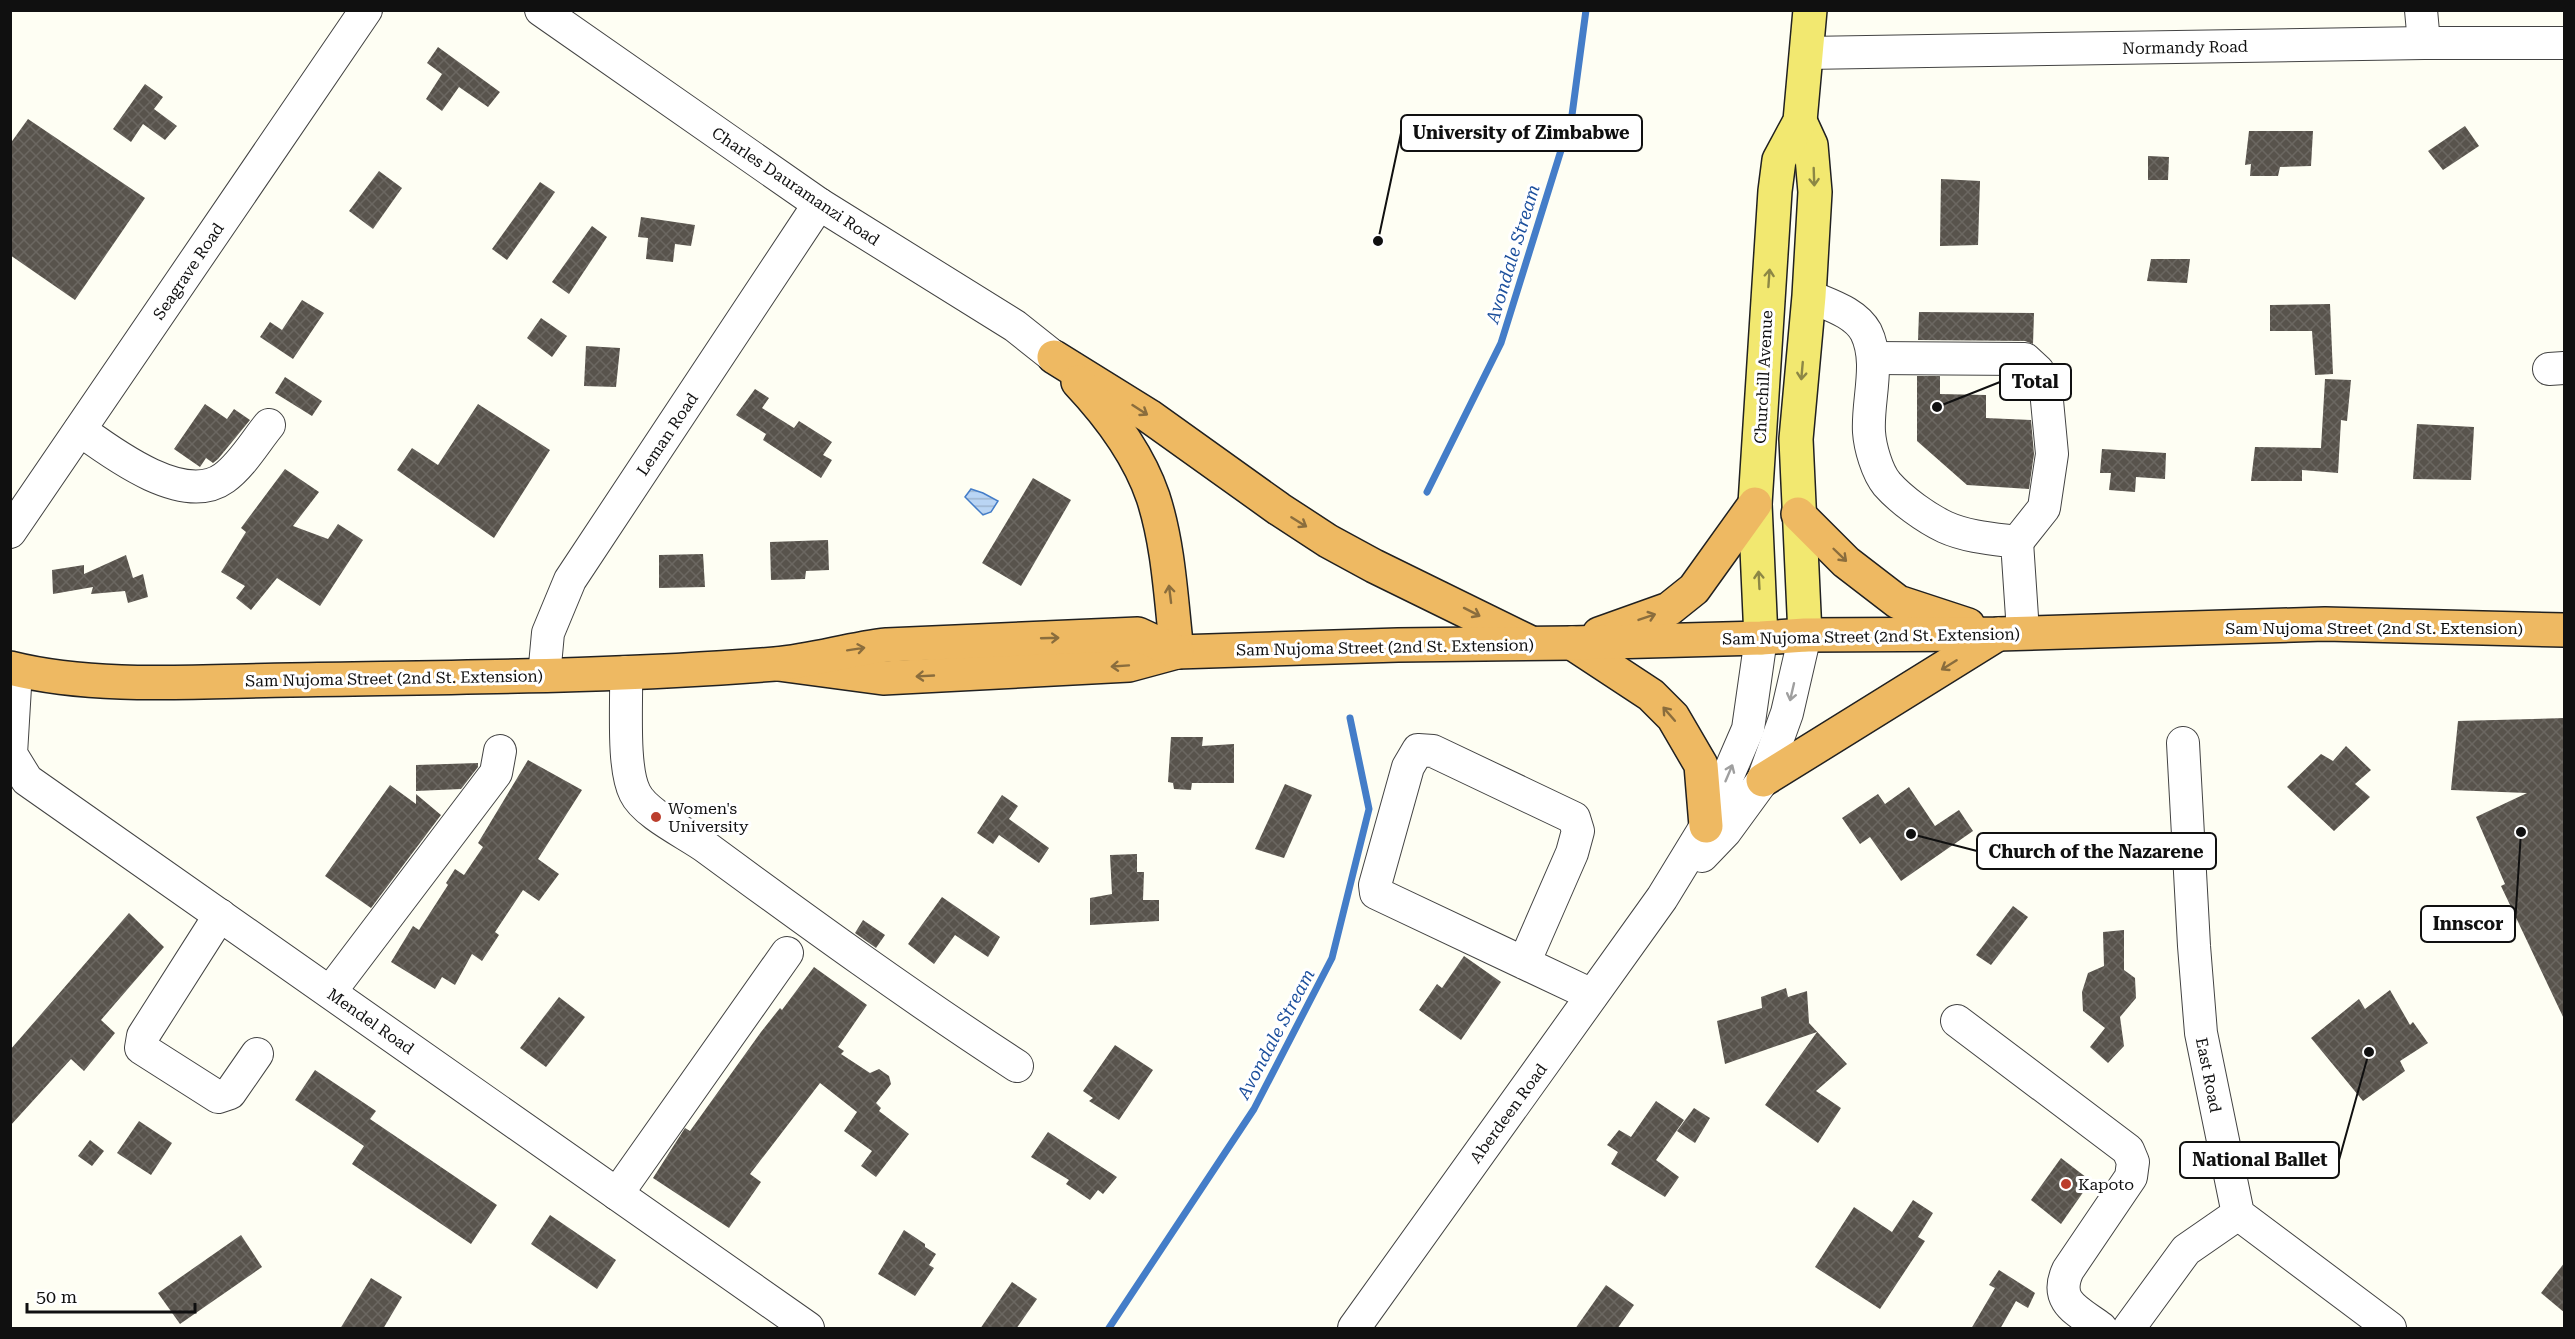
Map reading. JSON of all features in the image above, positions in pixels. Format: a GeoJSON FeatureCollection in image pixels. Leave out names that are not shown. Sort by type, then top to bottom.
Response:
{"type":"FeatureCollection","features":[{"type":"Feature","properties":{"kind":"highway"},"geometry":{"type":"LineString","coordinates":[[1054,357],[1149,416],[1278,509],[1328,541],[1530,642]]}},
{"type":"Feature","properties":{"kind":"highway"},"geometry":{"type":"LineString","coordinates":[[1054,357],[1097,402],[1119,431],[1137,461],[1152,496],[1166,565],[1177,652]]}},
{"type":"Feature","properties":{"kind":"highway"},"geometry":{"type":"LineString","coordinates":[[1572,643],[1669,609],[1694,589],[1755,504]]}},
{"type":"Feature","properties":{"kind":"highway"},"geometry":{"type":"LineString","coordinates":[[1798,514],[1846,562],[1898,602],[2011,633]]}},
{"type":"Feature","properties":{"kind":"highway","name":"Sam Nujoma Street (2nd St. Extension)"},"geometry":{"type":"LineString","coordinates":[[13,669],[92,680],[168,682],[544,676],[778,664],[859,648],[887,645],[1138,634],[1177,652],[2325,624],[2565,630]]}},
{"type":"Feature","properties":{"kind":"highway"},"geometry":{"type":"LineString","coordinates":[[1763,780],[2011,633]]}},
{"type":"Feature","properties":{"kind":"highway"},"geometry":{"type":"LineString","coordinates":[[1572,643],[1651,695],[1673,717],[1701,765],[1706,826]]}},
{"type":"Feature","properties":{"kind":"main road","name":"Churchill Avenue"},"geometry":{"type":"LineString","coordinates":[[1761,639],[1755,504],[1775,191],[1779,160],[1800,121],[1810,10]]}},
{"type":"Feature","properties":{"kind":"main road","name":"Churchill Avenue"},"geometry":{"type":"LineString","coordinates":[[1800,121],[1811,145],[1815,192],[1809,296],[1796,439],[1805,635]]}},
{"type":"Feature","properties":{"kind":"street","name":"Seagrave Road"},"geometry":{"type":"LineString","coordinates":[[10,532],[366,10]]}},
{"type":"Feature","properties":{"kind":"street","name":"Charles Dauramanzi Road"},"geometry":{"type":"LineString","coordinates":[[541,10],[819,204],[1015,327],[1054,357]]}},
{"type":"Feature","properties":{"kind":"street"},"geometry":{"type":"LineString","coordinates":[[2421,10],[2424,43]]}},
{"type":"Feature","properties":{"kind":"street","name":"Normandy Road"},"geometry":{"type":"LineString","coordinates":[[1806,53],[2424,43],[2565,43]]}},
{"type":"Feature","properties":{"kind":"street","name":"Leman Road"},"geometry":{"type":"LineString","coordinates":[[544,676],[548,633],[570,580],[819,204]]}},
{"type":"Feature","properties":{"kind":"street"},"geometry":{"type":"LineString","coordinates":[[1809,296],[1846,313],[1858,321],[1866,333],[1873,358],[1869,432],[1875,459],[1885,483],[1913,506],[1946,527],[1988,538],[2017,542]]}},
{"type":"Feature","properties":{"kind":"street"},"geometry":{"type":"LineString","coordinates":[[1873,358],[2025,360],[2038,371],[2046,390],[2052,454],[2044,508],[2017,542],[2011,633]]}},
{"type":"Feature","properties":{"kind":"street"},"geometry":{"type":"LineString","coordinates":[[80,430],[137,466],[188,488],[211,485],[223,478],[233,470],[269,425]]}},
{"type":"Feature","properties":{"kind":"street","name":"Aberdeen Road"},"geometry":{"type":"LineString","coordinates":[[1662,898],[1725,832],[1763,780],[1787,713],[1805,635]]}},
{"type":"Feature","properties":{"kind":"street","name":"Aberdeen Road"},"geometry":{"type":"LineString","coordinates":[[1354,1329],[1662,898],[1706,826],[1748,729],[1761,639]]}},
{"type":"Feature","properties":{"kind":"street","name":"Mendel Road"},"geometry":{"type":"LineString","coordinates":[[13,669],[11,754],[27,780],[808,1329]]}},
{"type":"Feature","properties":{"kind":"street"},"geometry":{"type":"LineString","coordinates":[[626,672],[628,777],[636,795],[647,807],[699,842],[886,979],[1017,1066]]}},
{"type":"Feature","properties":{"kind":"street","name":"East Road"},"geometry":{"type":"LineString","coordinates":[[2184,743],[2193,946],[2201,1033],[2238,1214]]}},
{"type":"Feature","properties":{"kind":"street"},"geometry":{"type":"LineString","coordinates":[[1524,963],[1572,853],[1578,831],[1574,818],[1433,751],[1418,750],[1408,767],[1375,885],[1376,893],[1524,963],[1592,995]]}},
{"type":"Feature","properties":{"kind":"street"},"geometry":{"type":"LineString","coordinates":[[330,992],[496,773],[500,751]]}},
{"type":"Feature","properties":{"kind":"street"},"geometry":{"type":"LineString","coordinates":[[220,915],[143,1036],[141,1048],[218,1097],[230,1093],[257,1054]]}},
{"type":"Feature","properties":{"kind":"street"},"geometry":{"type":"LineString","coordinates":[[617,1194],[787,953]]}},
{"type":"Feature","properties":{"kind":"street"},"geometry":{"type":"LineString","coordinates":[[1957,1021],[2128,1150],[2133,1162],[2131,1177],[2062,1282],[2062,1293],[2070,1305],[2101,1329]]}},
{"type":"Feature","properties":{"kind":"street"},"geometry":{"type":"LineString","coordinates":[[2129,1329],[2186,1250],[2238,1214],[2390,1329]]}},
{"type":"Feature","properties":{"kind":"water"},"geometry":{"type":"Polygon","coordinates":[[[971,489],[998,501],[991,512],[983,515],[965,497],[971,489]]]}},
{"type":"Feature","properties":{"kind":"building"},"geometry":{"type":"Polygon","coordinates":[[[438,47],[500,92],[488,107],[459,87],[442,111],[426,99],[442,74],[427,63],[438,47]]]}},
{"type":"Feature","properties":{"kind":"building"},"geometry":{"type":"Polygon","coordinates":[[[145,84],[163,97],[154,109],[177,126],[165,140],[143,124],[131,142],[113,129],[145,84]]]}},
{"type":"Feature","properties":{"kind":"building"},"geometry":{"type":"Polygon","coordinates":[[[28,119],[145,198],[75,300],[10,255],[10,144],[28,119]]]}},
{"type":"Feature","properties":{"kind":"building"},"geometry":{"type":"Polygon","coordinates":[[[2465,126],[2479,146],[2443,170],[2428,151],[2465,126]]]}},
{"type":"Feature","properties":{"kind":"building"},"geometry":{"type":"Polygon","coordinates":[[[2249,131],[2313,131],[2311,166],[2280,167],[2278,176],[2250,176],[2251,164],[2245,165],[2249,131]]]}},
{"type":"Feature","properties":{"kind":"building"},"geometry":{"type":"Polygon","coordinates":[[[2148,156],[2169,157],[2168,180],[2148,180],[2148,156]]]}},
{"type":"Feature","properties":{"kind":"building"},"geometry":{"type":"Polygon","coordinates":[[[379,171],[402,188],[373,229],[349,211],[379,171]]]}},
{"type":"Feature","properties":{"kind":"building"},"geometry":{"type":"Polygon","coordinates":[[[1941,179],[1980,181],[1978,245],[1940,246],[1941,179]]]}},
{"type":"Feature","properties":{"kind":"building"},"geometry":{"type":"Polygon","coordinates":[[[540,182],[555,192],[507,260],[492,249],[540,182]]]}},
{"type":"Feature","properties":{"kind":"building"},"geometry":{"type":"Polygon","coordinates":[[[641,217],[695,225],[691,246],[675,244],[673,262],[646,259],[648,238],[638,237],[641,217]]]}},
{"type":"Feature","properties":{"kind":"building"},"geometry":{"type":"Polygon","coordinates":[[[592,226],[607,237],[569,294],[552,282],[592,226]]]}},
{"type":"Feature","properties":{"kind":"building"},"geometry":{"type":"Polygon","coordinates":[[[2151,259],[2190,259],[2187,283],[2147,281],[2151,259]]]}},
{"type":"Feature","properties":{"kind":"building"},"geometry":{"type":"Polygon","coordinates":[[[302,300],[324,313],[293,359],[260,337],[270,322],[282,330],[302,300]]]}},
{"type":"Feature","properties":{"kind":"building"},"geometry":{"type":"Polygon","coordinates":[[[2330,304],[2333,374],[2315,375],[2312,331],[2270,331],[2270,305],[2330,304]]]}},
{"type":"Feature","properties":{"kind":"building"},"geometry":{"type":"Polygon","coordinates":[[[1919,312],[2034,313],[2033,344],[2025,341],[1918,340],[1919,312]]]}},
{"type":"Feature","properties":{"kind":"building"},"geometry":{"type":"Polygon","coordinates":[[[541,318],[567,336],[552,357],[527,338],[541,318]]]}},
{"type":"Feature","properties":{"kind":"building"},"geometry":{"type":"Polygon","coordinates":[[[586,346],[620,348],[616,387],[584,386],[586,346]]]}},
{"type":"Feature","properties":{"kind":"building"},"geometry":{"type":"Polygon","coordinates":[[[1917,376],[1940,376],[1940,394],[1986,395],[1986,418],[2031,420],[2034,454],[2029,489],[1967,485],[1917,441],[1917,376]]]}},
{"type":"Feature","properties":{"kind":"building"},"geometry":{"type":"Polygon","coordinates":[[[285,377],[322,401],[312,416],[275,393],[285,377]]]}},
{"type":"Feature","properties":{"kind":"building"},"geometry":{"type":"Polygon","coordinates":[[[2325,379],[2351,380],[2347,421],[2341,420],[2338,473],[2302,470],[2302,481],[2251,481],[2255,447],[2321,448],[2325,379]]]}},
{"type":"Feature","properties":{"kind":"building"},"geometry":{"type":"Polygon","coordinates":[[[755,389],[769,398],[762,408],[794,428],[799,421],[832,442],[823,455],[832,460],[821,478],[763,440],[766,434],[736,415],[755,389]]]}},
{"type":"Feature","properties":{"kind":"building"},"geometry":{"type":"Polygon","coordinates":[[[205,404],[227,419],[234,409],[250,420],[218,459],[213,463],[206,458],[200,467],[174,449],[205,404]]]}},
{"type":"Feature","properties":{"kind":"building"},"geometry":{"type":"Polygon","coordinates":[[[478,404],[550,450],[494,538],[397,470],[412,448],[438,465],[478,404]]]}},
{"type":"Feature","properties":{"kind":"building"},"geometry":{"type":"Polygon","coordinates":[[[2417,424],[2474,427],[2471,480],[2413,479],[2417,424]]]}},
{"type":"Feature","properties":{"kind":"building"},"geometry":{"type":"Polygon","coordinates":[[[2102,449],[2166,453],[2165,479],[2136,477],[2135,492],[2109,490],[2111,473],[2100,473],[2102,449]]]}},
{"type":"Feature","properties":{"kind":"building"},"geometry":{"type":"Polygon","coordinates":[[[285,469],[319,492],[293,526],[328,539],[338,524],[363,540],[320,606],[277,578],[251,610],[236,598],[245,586],[221,572],[246,532],[241,528],[285,469]]]}},
{"type":"Feature","properties":{"kind":"building"},"geometry":{"type":"Polygon","coordinates":[[[1033,478],[1071,500],[1021,586],[982,563],[1033,478]]]}},
{"type":"Feature","properties":{"kind":"building"},"geometry":{"type":"Polygon","coordinates":[[[828,540],[829,570],[806,571],[805,579],[771,580],[770,542],[828,540]]]}},
{"type":"Feature","properties":{"kind":"building"},"geometry":{"type":"Polygon","coordinates":[[[703,554],[705,587],[659,588],[659,555],[703,554]]]}},
{"type":"Feature","properties":{"kind":"building"},"geometry":{"type":"Polygon","coordinates":[[[126,555],[133,578],[143,574],[148,597],[128,603],[125,591],[91,594],[93,587],[53,594],[52,570],[84,565],[84,574],[126,555]]]}},
{"type":"Feature","properties":{"kind":"building"},"geometry":{"type":"Polygon","coordinates":[[[2565,718],[2565,1021],[2501,886],[2505,884],[2476,817],[2527,793],[2451,790],[2458,721],[2565,718]]]}},
{"type":"Feature","properties":{"kind":"building"},"geometry":{"type":"Polygon","coordinates":[[[1171,737],[1203,737],[1202,746],[1234,744],[1234,783],[1192,783],[1191,790],[1174,789],[1173,783],[1168,782],[1171,737]]]}},
{"type":"Feature","properties":{"kind":"building"},"geometry":{"type":"Polygon","coordinates":[[[2346,746],[2371,770],[2355,784],[2370,797],[2334,831],[2287,787],[2321,754],[2333,761],[2346,746]]]}},
{"type":"Feature","properties":{"kind":"building"},"geometry":{"type":"Polygon","coordinates":[[[528,760],[582,790],[538,859],[559,874],[539,901],[523,890],[495,932],[499,935],[482,961],[472,954],[455,985],[442,977],[435,989],[391,962],[413,926],[419,930],[448,885],[446,883],[455,869],[464,875],[483,847],[478,843],[528,760]]]}},
{"type":"Feature","properties":{"kind":"building"},"geometry":{"type":"Polygon","coordinates":[[[478,763],[478,767],[461,789],[416,791],[416,765],[478,763]]]}},
{"type":"Feature","properties":{"kind":"building"},"geometry":{"type":"Polygon","coordinates":[[[1285,784],[1312,795],[1284,858],[1255,849],[1285,784]]]}},
{"type":"Feature","properties":{"kind":"building"},"geometry":{"type":"Polygon","coordinates":[[[390,785],[416,804],[416,794],[441,815],[371,908],[325,876],[390,785]]]}},
{"type":"Feature","properties":{"kind":"building"},"geometry":{"type":"Polygon","coordinates":[[[1909,787],[1935,826],[1959,810],[1973,831],[1901,881],[1870,837],[1860,844],[1842,818],[1878,794],[1885,804],[1909,787]]]}},
{"type":"Feature","properties":{"kind":"building"},"geometry":{"type":"Polygon","coordinates":[[[1002,795],[1018,806],[1009,819],[1049,848],[1039,863],[999,835],[993,844],[977,833],[1002,795]]]}},
{"type":"Feature","properties":{"kind":"building"},"geometry":{"type":"Polygon","coordinates":[[[1137,854],[1137,872],[1144,872],[1143,900],[1159,900],[1159,921],[1090,925],[1090,898],[1112,894],[1110,855],[1137,854]]]}},
{"type":"Feature","properties":{"kind":"building"},"geometry":{"type":"Polygon","coordinates":[[[942,897],[1000,937],[988,957],[955,935],[934,964],[908,944],[942,897]]]}},
{"type":"Feature","properties":{"kind":"building"},"geometry":{"type":"Polygon","coordinates":[[[2013,906],[2028,917],[1991,965],[1976,955],[2013,906]]]}},
{"type":"Feature","properties":{"kind":"building"},"geometry":{"type":"Polygon","coordinates":[[[129,913],[164,947],[101,1020],[115,1033],[84,1071],[71,1059],[10,1126],[10,1050],[129,913]]]}},
{"type":"Feature","properties":{"kind":"building"},"geometry":{"type":"Polygon","coordinates":[[[863,920],[885,935],[876,948],[855,933],[863,920]]]}},
{"type":"Feature","properties":{"kind":"building"},"geometry":{"type":"Polygon","coordinates":[[[2124,930],[2124,970],[2135,978],[2136,998],[2120,1017],[2124,1046],[2108,1063],[2090,1047],[2105,1028],[2083,1011],[2082,992],[2088,973],[2104,966],[2103,932],[2124,930]]]}},
{"type":"Feature","properties":{"kind":"building"},"geometry":{"type":"Polygon","coordinates":[[[1464,956],[1501,982],[1461,1040],[1419,1010],[1437,984],[1442,988],[1464,956]]]}},
{"type":"Feature","properties":{"kind":"building"},"geometry":{"type":"Polygon","coordinates":[[[814,967],[867,1005],[838,1047],[844,1051],[841,1054],[870,1073],[879,1069],[889,1076],[891,1084],[876,1103],[881,1108],[879,1111],[909,1134],[876,1177],[861,1166],[872,1151],[844,1131],[857,1112],[820,1083],[750,1174],[761,1182],[729,1228],[653,1178],[685,1128],[690,1131],[761,1032],[780,1008],[782,1010],[814,967]]]}},
{"type":"Feature","properties":{"kind":"building"},"geometry":{"type":"Polygon","coordinates":[[[1786,988],[1788,997],[1807,991],[1809,1023],[1847,1064],[1816,1091],[1841,1108],[1818,1143],[1765,1105],[1817,1032],[1725,1064],[1717,1021],[1762,1008],[1761,997],[1786,988]]]}},
{"type":"Feature","properties":{"kind":"building"},"geometry":{"type":"Polygon","coordinates":[[[2390,990],[2410,1025],[2413,1022],[2428,1043],[2400,1061],[2405,1071],[2363,1101],[2311,1038],[2359,999],[2365,1009],[2390,990]]]}},
{"type":"Feature","properties":{"kind":"building"},"geometry":{"type":"Polygon","coordinates":[[[559,997],[585,1017],[546,1067],[520,1048],[559,997]]]}},
{"type":"Feature","properties":{"kind":"building"},"geometry":{"type":"Polygon","coordinates":[[[1115,1045],[1153,1070],[1119,1120],[1089,1101],[1093,1098],[1083,1091],[1115,1045]]]}},
{"type":"Feature","properties":{"kind":"building"},"geometry":{"type":"Polygon","coordinates":[[[315,1070],[376,1111],[370,1119],[497,1205],[471,1244],[352,1164],[364,1146],[295,1100],[315,1070]]]}},
{"type":"Feature","properties":{"kind":"building"},"geometry":{"type":"Polygon","coordinates":[[[1656,1101],[1684,1120],[1656,1160],[1679,1177],[1665,1197],[1611,1164],[1618,1152],[1607,1145],[1619,1130],[1631,1137],[1656,1101]]]}},
{"type":"Feature","properties":{"kind":"building"},"geometry":{"type":"Polygon","coordinates":[[[1694,1108],[1710,1118],[1695,1143],[1677,1131],[1694,1108]]]}},
{"type":"Feature","properties":{"kind":"building"},"geometry":{"type":"Polygon","coordinates":[[[139,1121],[172,1143],[151,1175],[117,1153],[139,1121]]]}},
{"type":"Feature","properties":{"kind":"building"},"geometry":{"type":"Polygon","coordinates":[[[1048,1132],[1117,1177],[1103,1194],[1098,1190],[1090,1200],[1066,1184],[1069,1180],[1031,1157],[1048,1132]]]}},
{"type":"Feature","properties":{"kind":"building"},"geometry":{"type":"Polygon","coordinates":[[[90,1140],[104,1151],[92,1166],[78,1156],[90,1140]]]}},
{"type":"Feature","properties":{"kind":"building"},"geometry":{"type":"Polygon","coordinates":[[[2061,1158],[2091,1181],[2061,1224],[2031,1200],[2061,1158]]]}},
{"type":"Feature","properties":{"kind":"building"},"geometry":{"type":"Polygon","coordinates":[[[1913,1200],[1933,1213],[1918,1237],[1925,1241],[1880,1309],[1815,1267],[1854,1207],[1892,1232],[1913,1200]]]}},
{"type":"Feature","properties":{"kind":"building"},"geometry":{"type":"Polygon","coordinates":[[[550,1215],[616,1260],[597,1289],[531,1244],[550,1215]]]}},
{"type":"Feature","properties":{"kind":"building"},"geometry":{"type":"Polygon","coordinates":[[[904,1230],[936,1254],[929,1265],[934,1268],[915,1296],[878,1274],[904,1230]]]}},
{"type":"Feature","properties":{"kind":"building"},"geometry":{"type":"Polygon","coordinates":[[[241,1235],[262,1267],[180,1324],[158,1293],[241,1235]]]}},
{"type":"Feature","properties":{"kind":"building"},"geometry":{"type":"Polygon","coordinates":[[[2565,1262],[2565,1313],[2541,1293],[2565,1262]]]}},
{"type":"Feature","properties":{"kind":"building"},"geometry":{"type":"Polygon","coordinates":[[[1999,1270],[2035,1293],[2028,1308],[2016,1301],[2000,1329],[1971,1329],[1995,1288],[1989,1285],[1999,1270]]]}},
{"type":"Feature","properties":{"kind":"building"},"geometry":{"type":"Polygon","coordinates":[[[371,1278],[402,1297],[383,1329],[340,1329],[371,1278]]]}},
{"type":"Feature","properties":{"kind":"building"},"geometry":{"type":"Polygon","coordinates":[[[1012,1282],[1037,1299],[1016,1329],[980,1329],[1012,1282]]]}},
{"type":"Feature","properties":{"kind":"building"},"geometry":{"type":"Polygon","coordinates":[[[1606,1285],[1634,1305],[1617,1329],[1575,1329],[1606,1285]]]}},
{"type":"Feature","properties":{"kind":"waterway","name":"Avondale Stream"},"geometry":{"type":"LineString","coordinates":[[1427,492],[1501,343],[1572,115],[1586,10]]}},
{"type":"Feature","properties":{"kind":"waterway","name":"Avondale Stream"},"geometry":{"type":"LineString","coordinates":[[1109,1328],[1254,1109],[1332,958],[1369,809],[1350,718]]}},
{"type":"Feature","properties":{"kind":"place","name":"University of Zimbabwe"},"geometry":{"type":"Point","coordinates":[1378,241]}},
{"type":"Feature","properties":{"kind":"place","name":"Total"},"geometry":{"type":"Point","coordinates":[1937,407]}},
{"type":"Feature","properties":{"kind":"place","name":"Women's University"},"geometry":{"type":"Point","coordinates":[656,817]}},
{"type":"Feature","properties":{"kind":"place","name":"Innscor"},"geometry":{"type":"Point","coordinates":[2521,832]}},
{"type":"Feature","properties":{"kind":"place","name":"Church of the Nazarene"},"geometry":{"type":"Point","coordinates":[1911,834]}},
{"type":"Feature","properties":{"kind":"place","name":"National Ballet"},"geometry":{"type":"Point","coordinates":[2369,1052]}},
{"type":"Feature","properties":{"kind":"place","name":"Kapoto"},"geometry":{"type":"Point","coordinates":[2066,1184]}}]}
